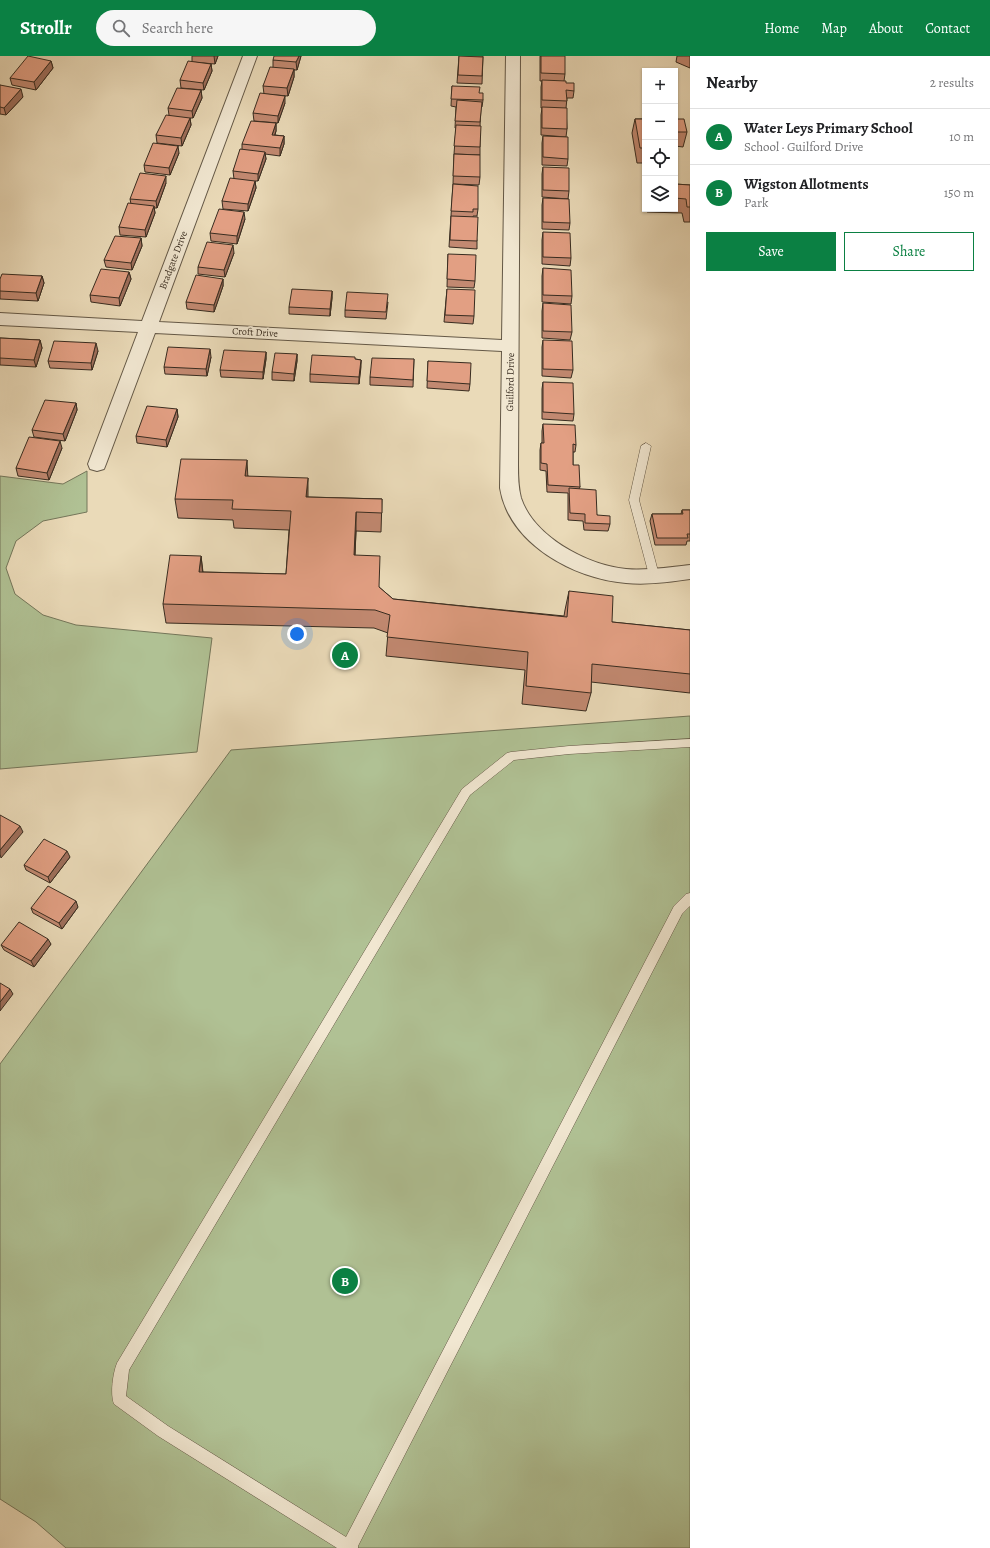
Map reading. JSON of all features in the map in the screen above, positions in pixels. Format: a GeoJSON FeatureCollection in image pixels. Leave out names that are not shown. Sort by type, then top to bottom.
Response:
{"type":"FeatureCollection","features":[{"type":"Feature","properties":{"kind":"street","name":"Bradgate Drive"},"geometry":{"type":"LineString","coordinates":[[96,464],[250,56]]}},
{"type":"Feature","properties":{"kind":"street","name":"Guilford Drive"},"geometry":{"type":"LineString","coordinates":[[513,56],[509,479],[512,498],[520,518],[534,535],[553,549],[579,563],[625,576],[690,572]]}},
{"type":"Feature","properties":{"kind":"street","name":"Croft Drive"},"geometry":{"type":"LineString","coordinates":[[0,318],[510,346]]}},
{"type":"Feature","properties":{"kind":"lane"},"geometry":{"type":"LineString","coordinates":[[646,446],[634,500],[654,575]]}},
{"type":"Feature","properties":{"kind":"lane"},"geometry":{"type":"LineString","coordinates":[[690,743],[569,750],[510,756],[466,792],[122,1368],[119,1399],[163,1431],[350,1547],[678,910],[690,898]]}},
{"type":"Feature","properties":{"kind":"green space"},"geometry":{"type":"Polygon","coordinates":[[[87,471],[87,512],[43,521],[16,541],[6,568],[15,594],[43,615],[76,625],[212,638],[197,752],[0,769],[0,476],[63,484],[87,471]]]}},
{"type":"Feature","properties":{"kind":"green space"},"geometry":{"type":"Polygon","coordinates":[[[690,716],[690,1548],[66,1548],[36,1522],[0,1499],[0,1064],[231,750],[690,716]]]}},
{"type":"Feature","properties":{"kind":"building"},"geometry":{"type":"Polygon","coordinates":[[[28,56],[51,61],[34,82],[10,78],[28,56]]]}},
{"type":"Feature","properties":{"kind":"building"},"geometry":{"type":"Polygon","coordinates":[[[274,56],[299,56],[296,62],[273,60],[274,56]]]}},
{"type":"Feature","properties":{"kind":"building"},"geometry":{"type":"Polygon","coordinates":[[[459,56],[483,57],[482,76],[458,75],[459,56]]]}},
{"type":"Feature","properties":{"kind":"building"},"geometry":{"type":"Polygon","coordinates":[[[541,56],[565,56],[565,74],[541,73],[541,56]]]}},
{"type":"Feature","properties":{"kind":"building"},"geometry":{"type":"Polygon","coordinates":[[[188,61],[211,64],[203,83],[180,80],[188,61]]]}},
{"type":"Feature","properties":{"kind":"building"},"geometry":{"type":"Polygon","coordinates":[[[270,67],[294,69],[287,88],[263,86],[270,67]]]}},
{"type":"Feature","properties":{"kind":"building"},"geometry":{"type":"Polygon","coordinates":[[[542,80],[566,81],[566,83],[574,83],[574,91],[566,90],[567,101],[542,100],[542,80]]]}},
{"type":"Feature","properties":{"kind":"building"},"geometry":{"type":"Polygon","coordinates":[[[0,85],[21,89],[4,108],[0,107],[0,85]]]}},
{"type":"Feature","properties":{"kind":"building"},"geometry":{"type":"Polygon","coordinates":[[[452,86],[480,87],[479,93],[483,93],[483,100],[451,99],[452,86]]]}},
{"type":"Feature","properties":{"kind":"building"},"geometry":{"type":"Polygon","coordinates":[[[177,88],[201,90],[192,111],[168,108],[177,88]]]}},
{"type":"Feature","properties":{"kind":"building"},"geometry":{"type":"Polygon","coordinates":[[[260,93],[285,96],[278,116],[253,113],[260,93]]]}},
{"type":"Feature","properties":{"kind":"building"},"geometry":{"type":"Polygon","coordinates":[[[457,100],[482,102],[480,122],[455,121],[457,100]]]}},
{"type":"Feature","properties":{"kind":"building"},"geometry":{"type":"Polygon","coordinates":[[[542,107],[567,108],[567,129],[542,128],[542,107]]]}},
{"type":"Feature","properties":{"kind":"building"},"geometry":{"type":"Polygon","coordinates":[[[166,115],[190,118],[181,138],[156,135],[166,115]]]}},
{"type":"Feature","properties":{"kind":"building"},"geometry":{"type":"Polygon","coordinates":[[[635,119],[642,119],[642,148],[640,148],[635,119]]]}},
{"type":"Feature","properties":{"kind":"building"},"geometry":{"type":"Polygon","coordinates":[[[678,119],[684,119],[687,132],[678,132],[678,119]]]}},
{"type":"Feature","properties":{"kind":"building"},"geometry":{"type":"Polygon","coordinates":[[[251,121],[276,123],[272,135],[284,136],[280,148],[242,144],[251,121]]]}},
{"type":"Feature","properties":{"kind":"building"},"geometry":{"type":"Polygon","coordinates":[[[456,125],[481,126],[480,147],[454,146],[456,125]]]}},
{"type":"Feature","properties":{"kind":"building"},"geometry":{"type":"Polygon","coordinates":[[[543,136],[568,137],[568,159],[543,157],[543,136]]]}},
{"type":"Feature","properties":{"kind":"building"},"geometry":{"type":"Polygon","coordinates":[[[153,143],[178,146],[169,168],[144,165],[153,143]]]}},
{"type":"Feature","properties":{"kind":"building"},"geometry":{"type":"Polygon","coordinates":[[[240,149],[265,152],[258,174],[233,171],[240,149]]]}},
{"type":"Feature","properties":{"kind":"building"},"geometry":{"type":"Polygon","coordinates":[[[454,154],[480,155],[480,177],[453,176],[454,154]]]}},
{"type":"Feature","properties":{"kind":"building"},"geometry":{"type":"Polygon","coordinates":[[[543,167],[569,168],[569,191],[543,190],[543,167]]]}},
{"type":"Feature","properties":{"kind":"building"},"geometry":{"type":"Polygon","coordinates":[[[140,173],[166,176],[156,201],[130,199],[140,173]]]}},
{"type":"Feature","properties":{"kind":"building"},"geometry":{"type":"Polygon","coordinates":[[[230,178],[255,181],[248,204],[222,201],[230,178]]]}},
{"type":"Feature","properties":{"kind":"building"},"geometry":{"type":"Polygon","coordinates":[[[453,184],[478,186],[478,209],[473,209],[473,212],[451,211],[453,184]]]}},
{"type":"Feature","properties":{"kind":"building"},"geometry":{"type":"Polygon","coordinates":[[[678,184],[690,185],[690,207],[687,207],[686,199],[678,198],[678,184]]]}},
{"type":"Feature","properties":{"kind":"building"},"geometry":{"type":"Polygon","coordinates":[[[543,198],[569,199],[570,223],[543,222],[543,198]]]}},
{"type":"Feature","properties":{"kind":"building"},"geometry":{"type":"Polygon","coordinates":[[[128,203],[154,206],[145,230],[119,227],[128,203]]]}},
{"type":"Feature","properties":{"kind":"building"},"geometry":{"type":"Polygon","coordinates":[[[219,209],[244,212],[237,236],[210,233],[219,209]]]}},
{"type":"Feature","properties":{"kind":"building"},"geometry":{"type":"Polygon","coordinates":[[[451,216],[478,217],[477,241],[450,240],[451,216]]]}},
{"type":"Feature","properties":{"kind":"building"},"geometry":{"type":"Polygon","coordinates":[[[543,232],[570,233],[571,258],[543,257],[543,232]]]}},
{"type":"Feature","properties":{"kind":"building"},"geometry":{"type":"Polygon","coordinates":[[[115,236],[141,238],[131,263],[104,260],[115,236]]]}},
{"type":"Feature","properties":{"kind":"building"},"geometry":{"type":"Polygon","coordinates":[[[207,242],[233,245],[224,270],[198,267],[207,242]]]}},
{"type":"Feature","properties":{"kind":"building"},"geometry":{"type":"Polygon","coordinates":[[[448,254],[476,255],[475,281],[447,279],[448,254]]]}},
{"type":"Feature","properties":{"kind":"building"},"geometry":{"type":"Polygon","coordinates":[[[543,268],[571,270],[572,296],[543,295],[543,268]]]}},
{"type":"Feature","properties":{"kind":"building"},"geometry":{"type":"Polygon","coordinates":[[[101,269],[129,272],[119,298],[90,295],[101,269]]]}},
{"type":"Feature","properties":{"kind":"building"},"geometry":{"type":"Polygon","coordinates":[[[2,274],[42,276],[36,293],[0,291],[0,279],[2,274]]]}},
{"type":"Feature","properties":{"kind":"building"},"geometry":{"type":"Polygon","coordinates":[[[196,275],[223,279],[214,305],[186,302],[196,275]]]}},
{"type":"Feature","properties":{"kind":"building"},"geometry":{"type":"Polygon","coordinates":[[[292,289],[332,291],[330,309],[289,307],[292,289]]]}},
{"type":"Feature","properties":{"kind":"building"},"geometry":{"type":"Polygon","coordinates":[[[447,289],[475,290],[474,316],[445,315],[447,289]]]}},
{"type":"Feature","properties":{"kind":"building"},"geometry":{"type":"Polygon","coordinates":[[[347,292],[388,294],[386,312],[345,310],[347,292]]]}},
{"type":"Feature","properties":{"kind":"building"},"geometry":{"type":"Polygon","coordinates":[[[543,303],[571,305],[572,332],[543,331],[543,303]]]}},
{"type":"Feature","properties":{"kind":"building"},"geometry":{"type":"Polygon","coordinates":[[[0,338],[40,340],[34,360],[0,358],[0,338]]]}},
{"type":"Feature","properties":{"kind":"building"},"geometry":{"type":"Polygon","coordinates":[[[543,340],[572,341],[573,370],[543,369],[543,340]]]}},
{"type":"Feature","properties":{"kind":"building"},"geometry":{"type":"Polygon","coordinates":[[[54,341],[96,343],[91,363],[48,361],[54,341]]]}},
{"type":"Feature","properties":{"kind":"building"},"geometry":{"type":"Polygon","coordinates":[[[168,347],[210,349],[206,369],[164,367],[168,347]]]}},
{"type":"Feature","properties":{"kind":"building"},"geometry":{"type":"Polygon","coordinates":[[[224,350],[266,352],[263,372],[220,370],[224,350]]]}},
{"type":"Feature","properties":{"kind":"building"},"geometry":{"type":"Polygon","coordinates":[[[275,353],[297,354],[294,374],[272,372],[275,353]]]}},
{"type":"Feature","properties":{"kind":"building"},"geometry":{"type":"Polygon","coordinates":[[[312,355],[355,357],[355,359],[361,360],[359,377],[310,374],[312,355]]]}},
{"type":"Feature","properties":{"kind":"building"},"geometry":{"type":"Polygon","coordinates":[[[372,358],[414,359],[413,380],[370,377],[372,358]]]}},
{"type":"Feature","properties":{"kind":"building"},"geometry":{"type":"Polygon","coordinates":[[[428,361],[471,363],[470,384],[427,381],[428,361]]]}},
{"type":"Feature","properties":{"kind":"building"},"geometry":{"type":"Polygon","coordinates":[[[543,382],[573,383],[574,414],[543,412],[543,382]]]}},
{"type":"Feature","properties":{"kind":"building"},"geometry":{"type":"Polygon","coordinates":[[[45,400],[76,403],[63,434],[32,430],[45,400]]]}},
{"type":"Feature","properties":{"kind":"building"},"geometry":{"type":"Polygon","coordinates":[[[147,406],[177,409],[166,440],[136,436],[147,406]]]}},
{"type":"Feature","properties":{"kind":"building"},"geometry":{"type":"Polygon","coordinates":[[[543,424],[575,425],[576,445],[573,444],[573,465],[579,465],[580,487],[548,485],[547,464],[541,463],[541,443],[544,443],[543,424]]]}},
{"type":"Feature","properties":{"kind":"building"},"geometry":{"type":"Polygon","coordinates":[[[29,437],[60,441],[47,473],[16,468],[29,437]]]}},
{"type":"Feature","properties":{"kind":"building"},"geometry":{"type":"Polygon","coordinates":[[[181,459],[247,460],[245,476],[308,478],[306,497],[382,499],[382,513],[356,512],[354,555],[380,556],[379,587],[393,599],[567,617],[569,591],[613,596],[612,622],[690,630],[690,674],[592,664],[591,693],[526,686],[528,652],[387,637],[390,615],[375,610],[163,604],[170,555],[201,556],[199,572],[286,574],[291,511],[232,509],[233,500],[175,499],[181,459]]]}},
{"type":"Feature","properties":{"kind":"building"},"geometry":{"type":"Polygon","coordinates":[[[569,488],[596,490],[597,515],[610,516],[610,524],[585,523],[585,514],[570,513],[569,488]]]}},
{"type":"Feature","properties":{"kind":"building"},"geometry":{"type":"Polygon","coordinates":[[[682,510],[690,510],[690,534],[687,534],[688,538],[657,538],[652,514],[683,514],[682,510]]]}},
{"type":"Feature","properties":{"kind":"building"},"geometry":{"type":"Polygon","coordinates":[[[0,815],[20,826],[0,850],[0,815]]]}},
{"type":"Feature","properties":{"kind":"building"},"geometry":{"type":"Polygon","coordinates":[[[44,839],[67,851],[48,877],[24,865],[44,839]]]}},
{"type":"Feature","properties":{"kind":"building"},"geometry":{"type":"Polygon","coordinates":[[[48,886],[76,901],[59,923],[31,908],[48,886]]]}},
{"type":"Feature","properties":{"kind":"building"},"geometry":{"type":"Polygon","coordinates":[[[19,922],[48,939],[31,961],[1,945],[19,922]]]}},
{"type":"Feature","properties":{"kind":"building"},"geometry":{"type":"Polygon","coordinates":[[[0,983],[10,989],[0,1002],[0,983]]]}},
{"type":"Feature","properties":{"kind":"place","name":"Water Leys Primary School"},"geometry":{"type":"Point","coordinates":[345,655]}},
{"type":"Feature","properties":{"kind":"place","name":"Wigston Allotments"},"geometry":{"type":"Point","coordinates":[345,1281]}}]}
